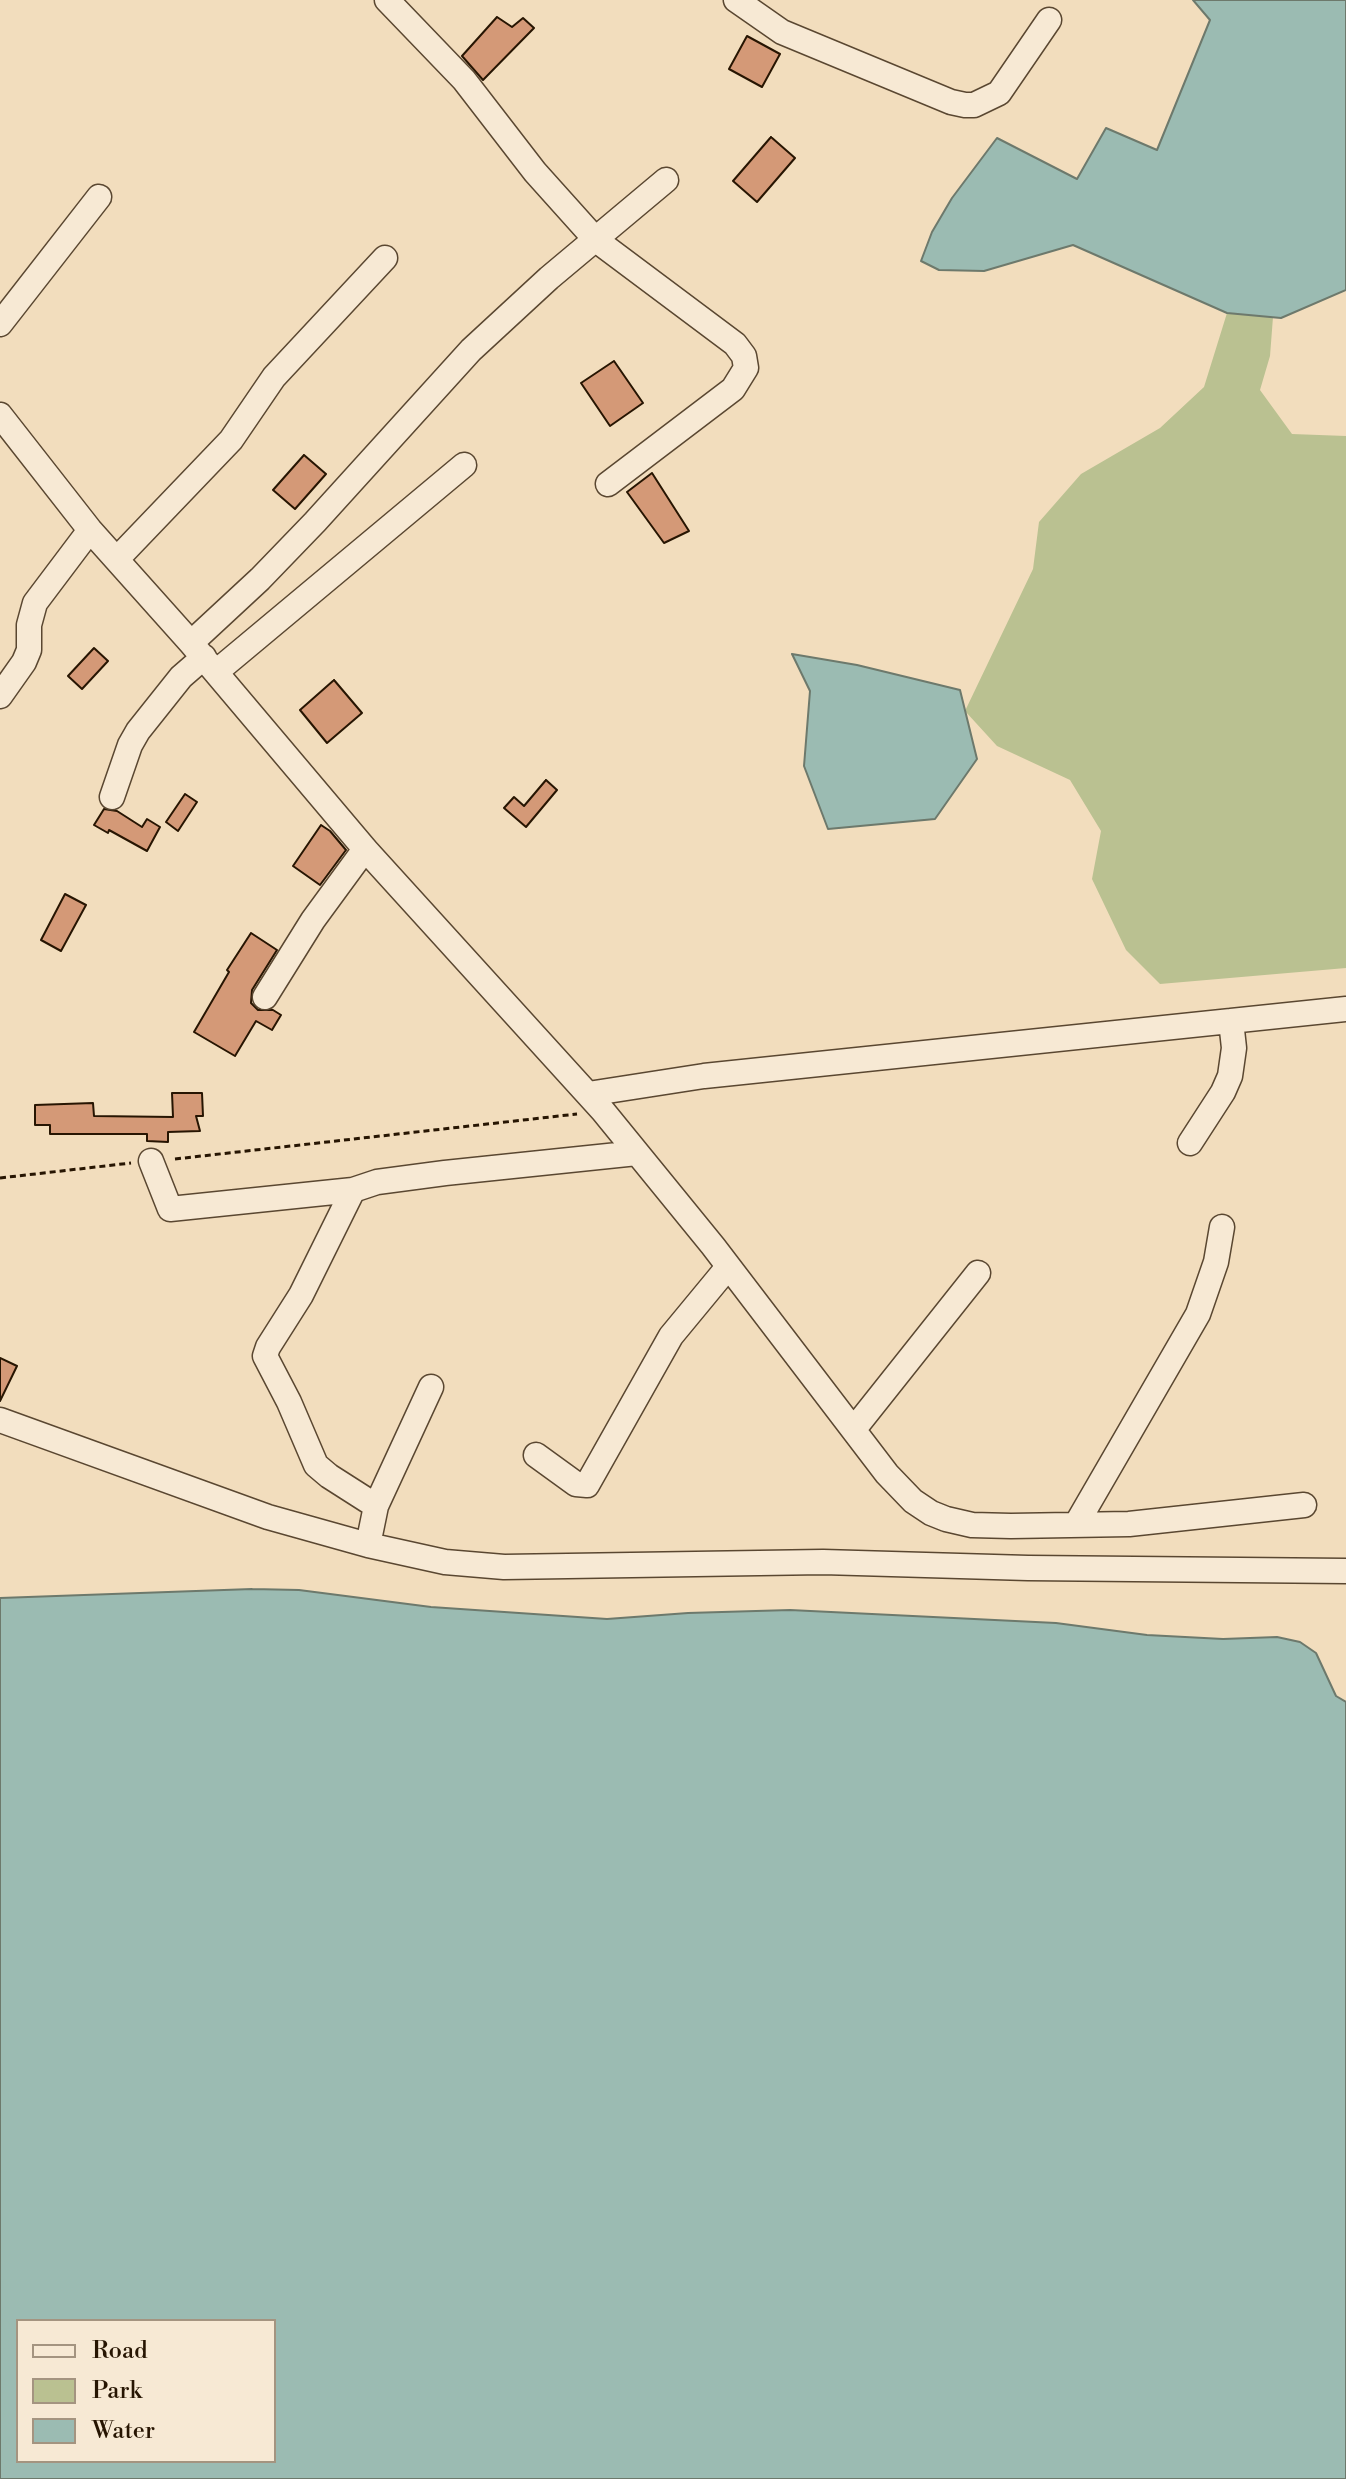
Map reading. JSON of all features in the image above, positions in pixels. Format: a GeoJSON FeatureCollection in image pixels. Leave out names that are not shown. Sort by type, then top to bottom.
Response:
{"type":"FeatureCollection","features":[{"type":"Feature","properties":{"kind":"street"},"geometry":{"type":"LineString","coordinates":[[387,0],[464,80],[535,172],[596,240],[735,344],[744,356],[746,368],[733,389],[608,484]]}},
{"type":"Feature","properties":{"kind":"street"},"geometry":{"type":"LineString","coordinates":[[736,0],[782,32],[951,102],[965,105],[974,105],[999,93],[1049,20]]}},
{"type":"Feature","properties":{"kind":"street"},"geometry":{"type":"LineString","coordinates":[[204,657],[243,595],[315,522],[471,350],[539,287],[666,180]]}},
{"type":"Feature","properties":{"kind":"street"},"geometry":{"type":"LineString","coordinates":[[0,324],[99,197]]}},
{"type":"Feature","properties":{"kind":"street"},"geometry":{"type":"LineString","coordinates":[[117,559],[231,440],[274,377],[385,258]]}},
{"type":"Feature","properties":{"kind":"street"},"geometry":{"type":"LineString","coordinates":[[0,415],[90,530],[204,657],[365,849],[596,1103],[728,1267],[887,1474],[913,1501],[931,1513],[972,1525],[1011,1526],[1129,1524],[1304,1505]]}},
{"type":"Feature","properties":{"kind":"street"},"geometry":{"type":"LineString","coordinates":[[112,797],[138,731],[181,677],[464,465]]}},
{"type":"Feature","properties":{"kind":"street"},"geometry":{"type":"LineString","coordinates":[[0,696],[29,650],[29,625],[35,603],[90,530]]}},
{"type":"Feature","properties":{"kind":"street"},"geometry":{"type":"LineString","coordinates":[[265,997],[313,920],[365,849]]}},
{"type":"Feature","properties":{"kind":"street"},"geometry":{"type":"LineString","coordinates":[[596,1103],[704,1076],[1346,1009]]}},
{"type":"Feature","properties":{"kind":"street"},"geometry":{"type":"LineString","coordinates":[[1190,1143],[1230,1076],[1234,1048],[1231,1021]]}},
{"type":"Feature","properties":{"kind":"street"},"geometry":{"type":"LineString","coordinates":[[151,1161],[170,1209],[353,1190],[377,1182],[445,1173],[637,1153]]}},
{"type":"Feature","properties":{"kind":"street"},"geometry":{"type":"LineString","coordinates":[[353,1190],[301,1295],[265,1356],[316,1465],[376,1506]]}},
{"type":"Feature","properties":{"kind":"street"},"geometry":{"type":"LineString","coordinates":[[1077,1523],[1198,1314],[1216,1262],[1222,1227]]}},
{"type":"Feature","properties":{"kind":"street"},"geometry":{"type":"LineString","coordinates":[[536,1455],[576,1484],[587,1485],[671,1336],[728,1267]]}},
{"type":"Feature","properties":{"kind":"street"},"geometry":{"type":"LineString","coordinates":[[854,1429],[978,1273]]}},
{"type":"Feature","properties":{"kind":"street"},"geometry":{"type":"LineString","coordinates":[[368,1545],[376,1506],[431,1387]]}},
{"type":"Feature","properties":{"kind":"street"},"geometry":{"type":"LineString","coordinates":[[0,1420],[268,1517],[368,1545],[445,1562],[504,1567],[823,1562],[1028,1568],[1346,1571]]}},
{"type":"Feature","properties":{"kind":"path"},"geometry":{"type":"LineString","coordinates":[[0,1178],[596,1103]]}},
{"type":"Feature","properties":{"kind":"green space"},"geometry":{"type":"Polygon","coordinates":[[[1227,313],[1273,317],[1270,356],[1260,390],[1292,434],[1346,436],[1346,968],[1160,984],[1126,950],[1092,879],[1101,831],[1070,780],[997,746],[965,711],[1033,569],[1039,522],[1081,474],[1160,428],[1204,387],[1227,313]]]}},
{"type":"Feature","properties":{"kind":"water"},"geometry":{"type":"Polygon","coordinates":[[[1193,0],[1346,0],[1346,290],[1281,318],[1227,313],[1073,245],[984,271],[939,270],[921,261],[932,232],[952,198],[997,138],[1077,179],[1106,128],[1157,150],[1210,20],[1193,0]]]}},
{"type":"Feature","properties":{"kind":"water"},"geometry":{"type":"Polygon","coordinates":[[[792,654],[857,665],[960,690],[977,759],[935,819],[828,829],[804,766],[810,691],[792,654]]]}},
{"type":"Feature","properties":{"kind":"water"},"geometry":{"type":"Polygon","coordinates":[[[299,1590],[431,1607],[607,1619],[790,1610],[1056,1623],[1147,1635],[1223,1639],[1277,1637],[1300,1642],[1316,1653],[1336,1696],[1346,1702],[1346,2479],[0,2479],[0,1598],[299,1590]]]}},
{"type":"Feature","properties":{"kind":"building"},"geometry":{"type":"Polygon","coordinates":[[[497,17],[512,27],[523,18],[534,28],[483,80],[462,56],[497,17]]]}},
{"type":"Feature","properties":{"kind":"building"},"geometry":{"type":"Polygon","coordinates":[[[747,36],[780,54],[762,87],[729,69],[747,36]]]}},
{"type":"Feature","properties":{"kind":"building"},"geometry":{"type":"Polygon","coordinates":[[[771,137],[795,158],[757,202],[733,181],[771,137]]]}},
{"type":"Feature","properties":{"kind":"building"},"geometry":{"type":"Polygon","coordinates":[[[614,361],[643,403],[610,426],[581,383],[614,361]]]}},
{"type":"Feature","properties":{"kind":"building"},"geometry":{"type":"Polygon","coordinates":[[[304,455],[326,474],[295,509],[273,490],[304,455]]]}},
{"type":"Feature","properties":{"kind":"building"},"geometry":{"type":"Polygon","coordinates":[[[652,473],[689,531],[664,543],[627,492],[652,473]]]}},
{"type":"Feature","properties":{"kind":"building"},"geometry":{"type":"Polygon","coordinates":[[[94,648],[108,661],[82,689],[68,676],[94,648]]]}},
{"type":"Feature","properties":{"kind":"building"},"geometry":{"type":"Polygon","coordinates":[[[334,680],[362,713],[327,743],[300,710],[334,680]]]}},
{"type":"Feature","properties":{"kind":"building"},"geometry":{"type":"Polygon","coordinates":[[[546,780],[557,790],[526,827],[504,808],[514,797],[524,806],[546,780]]]}},
{"type":"Feature","properties":{"kind":"building"},"geometry":{"type":"Polygon","coordinates":[[[185,794],[197,802],[178,831],[166,822],[185,794]]]}},
{"type":"Feature","properties":{"kind":"building"},"geometry":{"type":"Polygon","coordinates":[[[104,809],[117,811],[142,827],[147,819],[160,827],[147,851],[94,825],[104,809]]]}},
{"type":"Feature","properties":{"kind":"building"},"geometry":{"type":"Polygon","coordinates":[[[321,825],[346,850],[320,885],[293,866],[321,825]]]}},
{"type":"Feature","properties":{"kind":"building"},"geometry":{"type":"Polygon","coordinates":[[[65,894],[86,905],[61,951],[41,940],[65,894]]]}},
{"type":"Feature","properties":{"kind":"building"},"geometry":{"type":"Polygon","coordinates":[[[251,933],[277,950],[252,990],[251,1003],[258,1010],[273,1010],[281,1015],[272,1030],[256,1021],[235,1056],[194,1032],[251,933]]]}},
{"type":"Feature","properties":{"kind":"building"},"geometry":{"type":"Polygon","coordinates":[[[172,1093],[202,1093],[203,1116],[196,1116],[200,1131],[168,1132],[168,1142],[147,1141],[147,1134],[50,1134],[50,1125],[35,1125],[35,1105],[93,1103],[94,1116],[173,1117],[172,1093]]]}},
{"type":"Feature","properties":{"kind":"building"},"geometry":{"type":"Polygon","coordinates":[[[0,1358],[17,1366],[0,1401],[0,1358]]]}}]}
